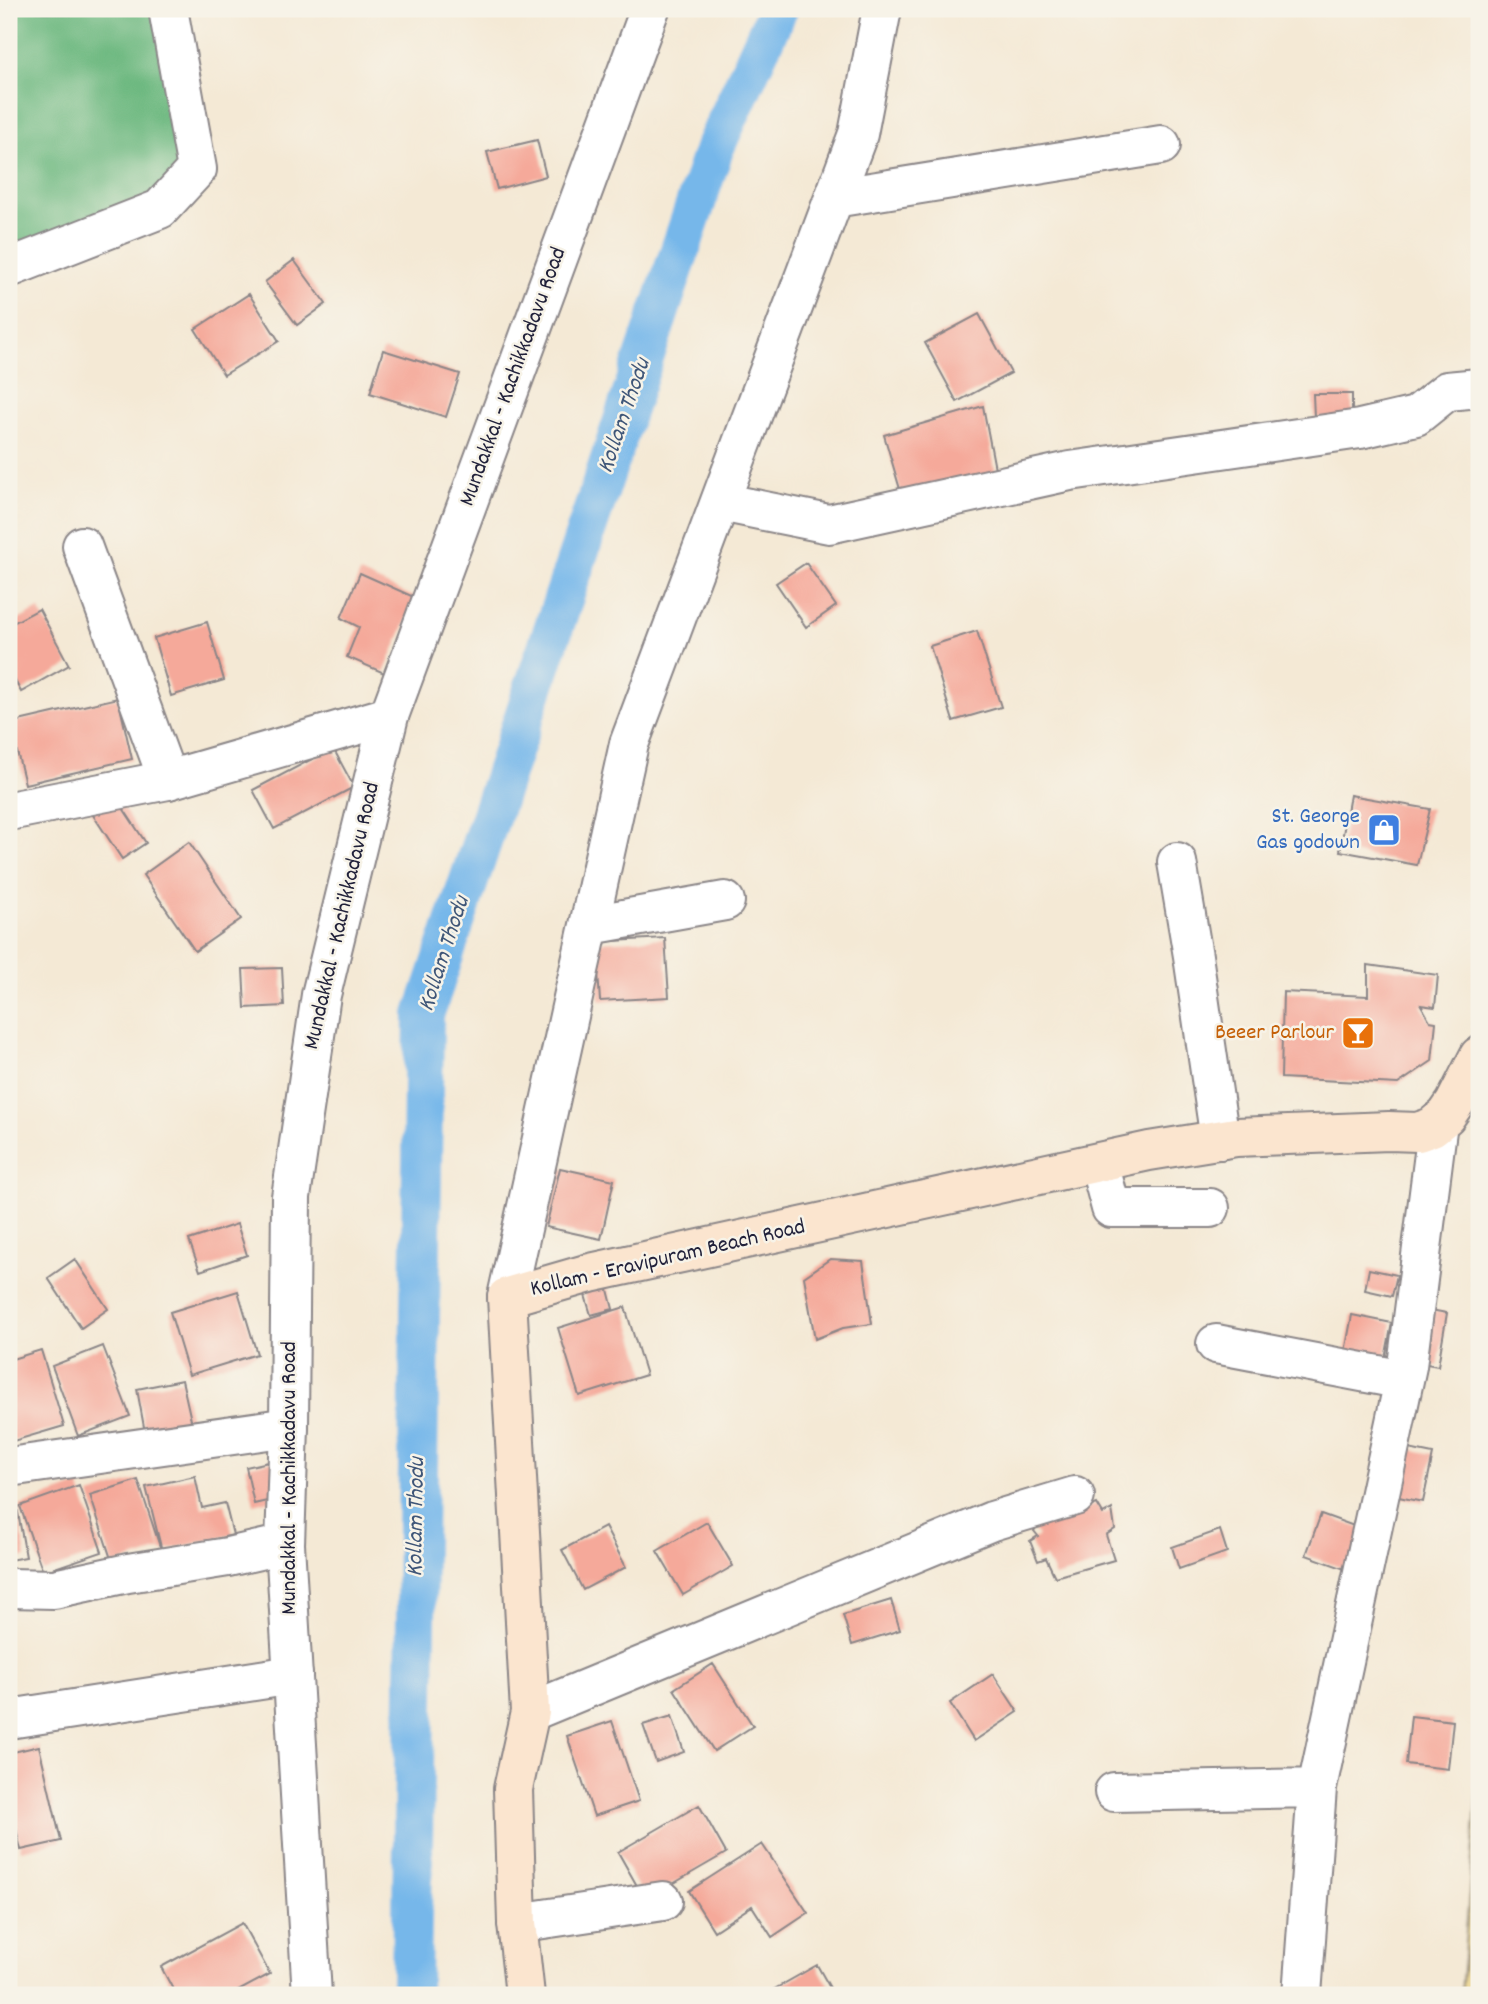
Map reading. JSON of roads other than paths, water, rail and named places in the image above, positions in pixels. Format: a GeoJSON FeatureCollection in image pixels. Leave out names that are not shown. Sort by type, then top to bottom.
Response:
{"type":"FeatureCollection","features":[{"type":"Feature","properties":{"kind":"main road"},"geometry":{"type":"LineString","coordinates":[[1438,1122],[1446,1116],[1479,1056]]}},
{"type":"Feature","properties":{"kind":"main road","name":"Kollam - Eravipuram Beach Road"},"geometry":{"type":"LineString","coordinates":[[525,1995],[517,1923],[513,1789],[530,1712],[507,1297],[590,1273],[1149,1152],[1236,1137],[1411,1133],[1426,1130],[1438,1122]]}},
{"type":"Feature","properties":{"kind":"street"},"geometry":{"type":"LineString","coordinates":[[9,268],[159,209],[197,169],[168,9]]}},
{"type":"Feature","properties":{"kind":"street"},"geometry":{"type":"LineString","coordinates":[[507,1297],[629,744],[858,134],[882,9]]}},
{"type":"Feature","properties":{"kind":"street","name":"Mundakkal - Kachikkadavu Road"},"geometry":{"type":"LineString","coordinates":[[305,1993],[293,1675],[285,1544],[291,1197],[321,995],[389,716],[647,11]]}},
{"type":"Feature","properties":{"kind":"street"},"geometry":{"type":"LineString","coordinates":[[834,198],[1161,145]]}},
{"type":"Feature","properties":{"kind":"street"},"geometry":{"type":"LineString","coordinates":[[720,502],[829,524],[1070,471],[1360,429],[1416,416],[1447,391],[1479,388]]}},
{"type":"Feature","properties":{"kind":"street"},"geometry":{"type":"LineString","coordinates":[[82,546],[168,780]]}},
{"type":"Feature","properties":{"kind":"street"},"geometry":{"type":"LineString","coordinates":[[9,811],[168,780],[389,716]]}},
{"type":"Feature","properties":{"kind":"street"},"geometry":{"type":"LineString","coordinates":[[1177,862],[1220,1140]]}},
{"type":"Feature","properties":{"kind":"street"},"geometry":{"type":"LineString","coordinates":[[590,925],[725,901]]}},
{"type":"Feature","properties":{"kind":"street"},"geometry":{"type":"LineString","coordinates":[[1303,1995],[1317,1788],[1404,1380],[1438,1122]]}},
{"type":"Feature","properties":{"kind":"street"},"geometry":{"type":"LineString","coordinates":[[1099,1163],[1111,1209],[1210,1208]]}},
{"type":"Feature","properties":{"kind":"street"},"geometry":{"type":"LineString","coordinates":[[1216,1344],[1404,1380]]}},
{"type":"Feature","properties":{"kind":"street"},"geometry":{"type":"LineString","coordinates":[[9,1467],[289,1427]]}},
{"type":"Feature","properties":{"kind":"street"},"geometry":{"type":"LineString","coordinates":[[530,1712],[992,1521],[1074,1496]]}},
{"type":"Feature","properties":{"kind":"street"},"geometry":{"type":"LineString","coordinates":[[9,1588],[54,1588],[228,1557],[285,1544]]}},
{"type":"Feature","properties":{"kind":"street"},"geometry":{"type":"LineString","coordinates":[[9,1720],[293,1675]]}},
{"type":"Feature","properties":{"kind":"street"},"geometry":{"type":"LineString","coordinates":[[1114,1792],[1317,1788]]}},
{"type":"Feature","properties":{"kind":"street"},"geometry":{"type":"LineString","coordinates":[[517,1923],[663,1901]]}},
{"type":"Feature","properties":{"kind":"waterway","name":"Kollam Thodu"},"geometry":{"type":"LineString","coordinates":[[411,1995],[424,1015],[714,149],[778,9]]}},
{"type":"Feature","properties":{"kind":"place","name":"St. George Gas godown"},"geometry":{"type":"Point","coordinates":[1384,830]}},
{"type":"Feature","properties":{"kind":"place","name":"Beeer Parlour"},"geometry":{"type":"Point","coordinates":[1358,1033]}}]}
